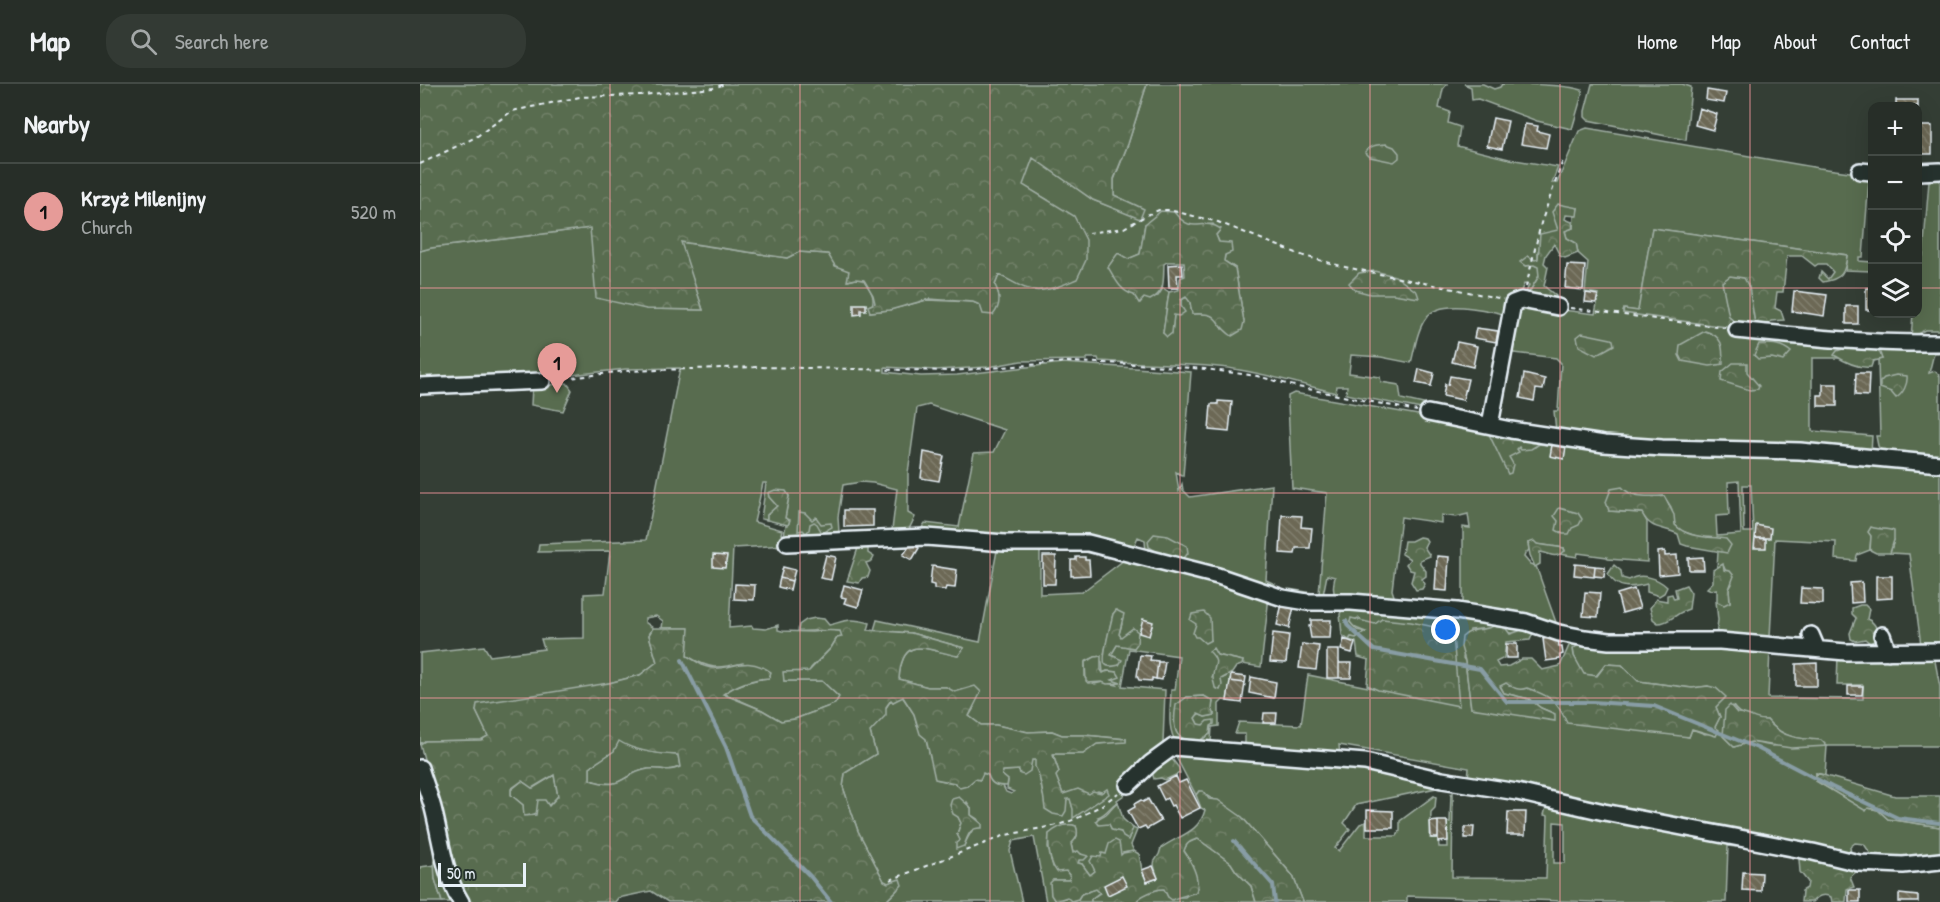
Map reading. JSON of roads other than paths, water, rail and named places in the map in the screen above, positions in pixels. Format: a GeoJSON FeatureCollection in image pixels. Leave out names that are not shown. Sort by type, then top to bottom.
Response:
{"type":"FeatureCollection","features":[{"type":"Feature","properties":{"kind":"street"},"geometry":{"type":"LineString","coordinates":[[1922,172],[1940,171]]}},
{"type":"Feature","properties":{"kind":"street"},"geometry":{"type":"LineString","coordinates":[[1490,425],[1513,303],[1519,301],[1558,307]]}},
{"type":"Feature","properties":{"kind":"street"},"geometry":{"type":"LineString","coordinates":[[1737,330],[1815,338],[1940,343]]}},
{"type":"Feature","properties":{"kind":"street"},"geometry":{"type":"LineString","coordinates":[[420,386],[542,381]]}},
{"type":"Feature","properties":{"kind":"street"},"geometry":{"type":"LineString","coordinates":[[1428,413],[1604,444],[1662,448],[1800,451],[1940,464]]}},
{"type":"Feature","properties":{"kind":"street"},"geometry":{"type":"LineString","coordinates":[[787,543],[926,537],[1005,543],[1088,543],[1218,576],[1283,598],[1307,602],[1351,602],[1453,609],[1526,622],[1548,631],[1568,635],[1702,639],[1793,652],[1817,650],[1940,651]]}},
{"type":"Feature","properties":{"kind":"street"},"geometry":{"type":"LineString","coordinates":[[1811,635],[1817,650]]}},
{"type":"Feature","properties":{"kind":"street"},"geometry":{"type":"LineString","coordinates":[[1882,635],[1888,652]]}},
{"type":"Feature","properties":{"kind":"street"},"geometry":{"type":"LineString","coordinates":[[1128,785],[1151,763],[1173,747],[1365,762],[1442,780],[1517,792],[1604,812],[1859,863],[1903,865],[1940,861]]}},
{"type":"Feature","properties":{"kind":"street"},"geometry":{"type":"LineString","coordinates":[[420,768],[454,890],[461,902]]}},
{"type":"Feature","properties":{"kind":"waterway"},"geometry":{"type":"LineString","coordinates":[[1346,621],[1348,626],[1374,650],[1480,669],[1507,702],[1593,702],[1654,706],[1757,748],[1898,818],[1940,823]]}},
{"type":"Feature","properties":{"kind":"waterway"},"geometry":{"type":"LineString","coordinates":[[682,660],[726,747],[750,816],[810,876],[831,902]]}},
{"type":"Feature","properties":{"kind":"waterway"},"geometry":{"type":"LineString","coordinates":[[1234,841],[1273,885],[1275,902]]}},
{"type":"Feature","properties":{"kind":"place","name":"Krzyż Milenijny"},"geometry":{"type":"Point","coordinates":[557,393]}}]}
